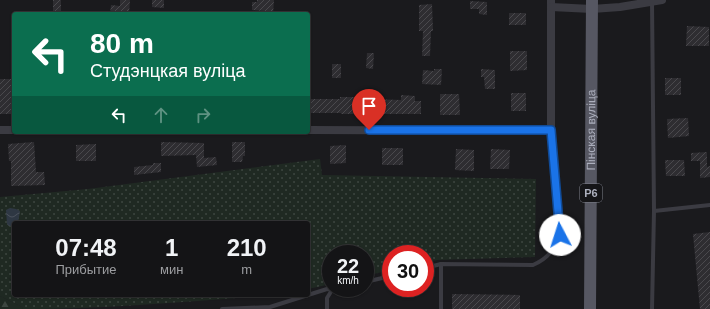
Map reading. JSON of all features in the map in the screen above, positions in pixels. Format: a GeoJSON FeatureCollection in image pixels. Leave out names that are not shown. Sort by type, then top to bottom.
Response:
{"type":"FeatureCollection","features":[{"type":"Feature","properties":{"kind":"main road","name":"Пінская вуліца"},"geometry":{"type":"LineString","coordinates":[[590,309],[592,4]]}},
{"type":"Feature","properties":{"kind":"street"},"geometry":{"type":"LineString","coordinates":[[560,235],[551,130],[551,3],[592,4],[620,7],[662,0]]}},
{"type":"Feature","properties":{"kind":"street"},"geometry":{"type":"LineString","coordinates":[[0,130],[12,130]]}},
{"type":"Feature","properties":{"kind":"street"},"geometry":{"type":"LineString","coordinates":[[310,130],[551,130]]}},
{"type":"Feature","properties":{"kind":"lane"},"geometry":{"type":"LineString","coordinates":[[652,1],[654,210],[652,309]]}},
{"type":"Feature","properties":{"kind":"lane"},"geometry":{"type":"LineString","coordinates":[[654,210],[710,205]]}},
{"type":"Feature","properties":{"kind":"lane"},"geometry":{"type":"LineString","coordinates":[[434,266],[441,264],[533,265],[544,260],[553,250],[560,235]]}},
{"type":"Feature","properties":{"kind":"lane"},"geometry":{"type":"LineString","coordinates":[[441,264],[441,309]]}},
{"type":"Feature","properties":{"kind":"lane"},"geometry":{"type":"LineString","coordinates":[[310,294],[322,291]]}},
{"type":"Feature","properties":{"kind":"lane"},"geometry":{"type":"LineString","coordinates":[[222,309],[270,307],[302,297]]}},
{"type":"Feature","properties":{"kind":"lane"},"geometry":{"type":"LineString","coordinates":[[327,309],[328,297]]}},
{"type":"Feature","properties":{"kind":"green space"},"geometry":{"type":"Polygon","coordinates":[[[320,159],[322,175],[536,179],[535,257],[434,261],[434,245],[382,245],[382,272],[374,274],[374,245],[322,245],[322,286],[310,289],[310,221],[12,221],[12,280],[6,276],[12,281],[12,297],[248,297],[117,306],[23,309],[22,307],[0,296],[0,197],[88,189],[320,159]]]}},
{"type":"Feature","properties":{"kind":"green space"},"geometry":{"type":"Polygon","coordinates":[[[0,296],[22,307],[23,309],[0,309],[0,296]]]}},
{"type":"Feature","properties":{"kind":"water"},"geometry":{"type":"Polygon","coordinates":[[[10,208],[20,211],[18,221],[12,221],[12,225],[9,226],[7,224],[6,210],[10,208]]]}},
{"type":"Feature","properties":{"kind":"building"},"geometry":{"type":"Polygon","coordinates":[[[53,0],[61,0],[61,12],[53,12],[53,0]]]}},
{"type":"Feature","properties":{"kind":"building"},"geometry":{"type":"Polygon","coordinates":[[[120,0],[130,0],[129,12],[110,12],[111,5],[120,6],[120,0]]]}},
{"type":"Feature","properties":{"kind":"building"},"geometry":{"type":"Polygon","coordinates":[[[152,0],[164,0],[164,8],[152,7],[152,0]]]}},
{"type":"Feature","properties":{"kind":"building"},"geometry":{"type":"Polygon","coordinates":[[[257,0],[274,0],[273,12],[252,10],[252,2],[257,2],[257,0]]]}},
{"type":"Feature","properties":{"kind":"building"},"geometry":{"type":"Polygon","coordinates":[[[470,1],[487,2],[487,15],[479,14],[479,9],[470,9],[470,1]]]}},
{"type":"Feature","properties":{"kind":"building"},"geometry":{"type":"Polygon","coordinates":[[[432,4],[433,31],[431,31],[430,56],[422,56],[423,31],[419,31],[419,5],[432,4]]]}},
{"type":"Feature","properties":{"kind":"building"},"geometry":{"type":"Polygon","coordinates":[[[509,13],[526,13],[526,25],[509,25],[509,13]]]}},
{"type":"Feature","properties":{"kind":"building"},"geometry":{"type":"Polygon","coordinates":[[[687,26],[709,27],[709,46],[686,46],[687,26]]]}},
{"type":"Feature","properties":{"kind":"building"},"geometry":{"type":"Polygon","coordinates":[[[510,51],[527,51],[527,70],[510,71],[510,51]]]}},
{"type":"Feature","properties":{"kind":"building"},"geometry":{"type":"Polygon","coordinates":[[[367,53],[374,53],[373,69],[366,68],[367,53]]]}},
{"type":"Feature","properties":{"kind":"building"},"geometry":{"type":"Polygon","coordinates":[[[332,64],[341,64],[341,78],[332,78],[332,64]]]}},
{"type":"Feature","properties":{"kind":"building"},"geometry":{"type":"Polygon","coordinates":[[[434,69],[442,69],[441,85],[422,84],[423,70],[434,71],[434,69]]]}},
{"type":"Feature","properties":{"kind":"building"},"geometry":{"type":"Polygon","coordinates":[[[481,69],[495,70],[495,89],[485,89],[484,77],[481,77],[481,69]]]}},
{"type":"Feature","properties":{"kind":"building"},"geometry":{"type":"Polygon","coordinates":[[[665,78],[681,78],[681,95],[665,95],[665,78]]]}},
{"type":"Feature","properties":{"kind":"building"},"geometry":{"type":"Polygon","coordinates":[[[0,79],[12,79],[12,114],[0,114],[0,79]]]}},
{"type":"Feature","properties":{"kind":"building"},"geometry":{"type":"Polygon","coordinates":[[[511,93],[526,93],[526,111],[511,111],[511,93]]]}},
{"type":"Feature","properties":{"kind":"building"},"geometry":{"type":"Polygon","coordinates":[[[440,94],[459,94],[460,115],[440,115],[440,94]]]}},
{"type":"Feature","properties":{"kind":"building"},"geometry":{"type":"Polygon","coordinates":[[[401,95],[415,96],[415,101],[421,101],[421,114],[373,114],[373,99],[401,100],[401,95]]]}},
{"type":"Feature","properties":{"kind":"building"},"geometry":{"type":"Polygon","coordinates":[[[340,97],[355,97],[355,114],[310,113],[310,99],[340,99],[340,97]]]}},
{"type":"Feature","properties":{"kind":"building"},"geometry":{"type":"Polygon","coordinates":[[[688,118],[689,136],[668,138],[667,119],[688,118]]]}},
{"type":"Feature","properties":{"kind":"building"},"geometry":{"type":"Polygon","coordinates":[[[34,142],[36,172],[44,172],[45,185],[11,186],[11,161],[9,161],[8,144],[34,142]]]}},
{"type":"Feature","properties":{"kind":"building"},"geometry":{"type":"Polygon","coordinates":[[[161,142],[204,143],[204,158],[216,157],[217,165],[197,167],[196,155],[161,156],[161,142]]]}},
{"type":"Feature","properties":{"kind":"building"},"geometry":{"type":"Polygon","coordinates":[[[232,142],[245,142],[245,156],[243,156],[242,162],[232,162],[232,142]]]}},
{"type":"Feature","properties":{"kind":"building"},"geometry":{"type":"Polygon","coordinates":[[[96,144],[96,161],[76,161],[76,145],[96,144]]]}},
{"type":"Feature","properties":{"kind":"building"},"geometry":{"type":"Polygon","coordinates":[[[346,145],[346,163],[330,164],[330,146],[346,145]]]}},
{"type":"Feature","properties":{"kind":"building"},"geometry":{"type":"Polygon","coordinates":[[[382,148],[403,148],[403,165],[382,165],[382,148]]]}},
{"type":"Feature","properties":{"kind":"building"},"geometry":{"type":"Polygon","coordinates":[[[456,149],[474,150],[474,171],[455,170],[456,149]]]}},
{"type":"Feature","properties":{"kind":"building"},"geometry":{"type":"Polygon","coordinates":[[[491,149],[510,150],[509,169],[490,169],[491,149]]]}},
{"type":"Feature","properties":{"kind":"building"},"geometry":{"type":"Polygon","coordinates":[[[707,152],[707,167],[710,166],[710,177],[700,178],[700,161],[691,161],[691,153],[707,152]]]}},
{"type":"Feature","properties":{"kind":"building"},"geometry":{"type":"Polygon","coordinates":[[[665,160],[684,160],[685,176],[666,176],[665,160]]]}},
{"type":"Feature","properties":{"kind":"building"},"geometry":{"type":"Polygon","coordinates":[[[153,163],[161,163],[161,172],[134,175],[134,167],[153,165],[153,163]]]}},
{"type":"Feature","properties":{"kind":"building"},"geometry":{"type":"Polygon","coordinates":[[[710,232],[710,309],[700,309],[693,234],[710,232]]]}},
{"type":"Feature","properties":{"kind":"building"},"geometry":{"type":"Polygon","coordinates":[[[452,294],[520,295],[520,309],[452,309],[452,294]]]}},
{"type":"Feature","properties":{"kind":"route"},"geometry":{"type":"LineString","coordinates":[[369,130],[551,130],[560,235]]}}]}
